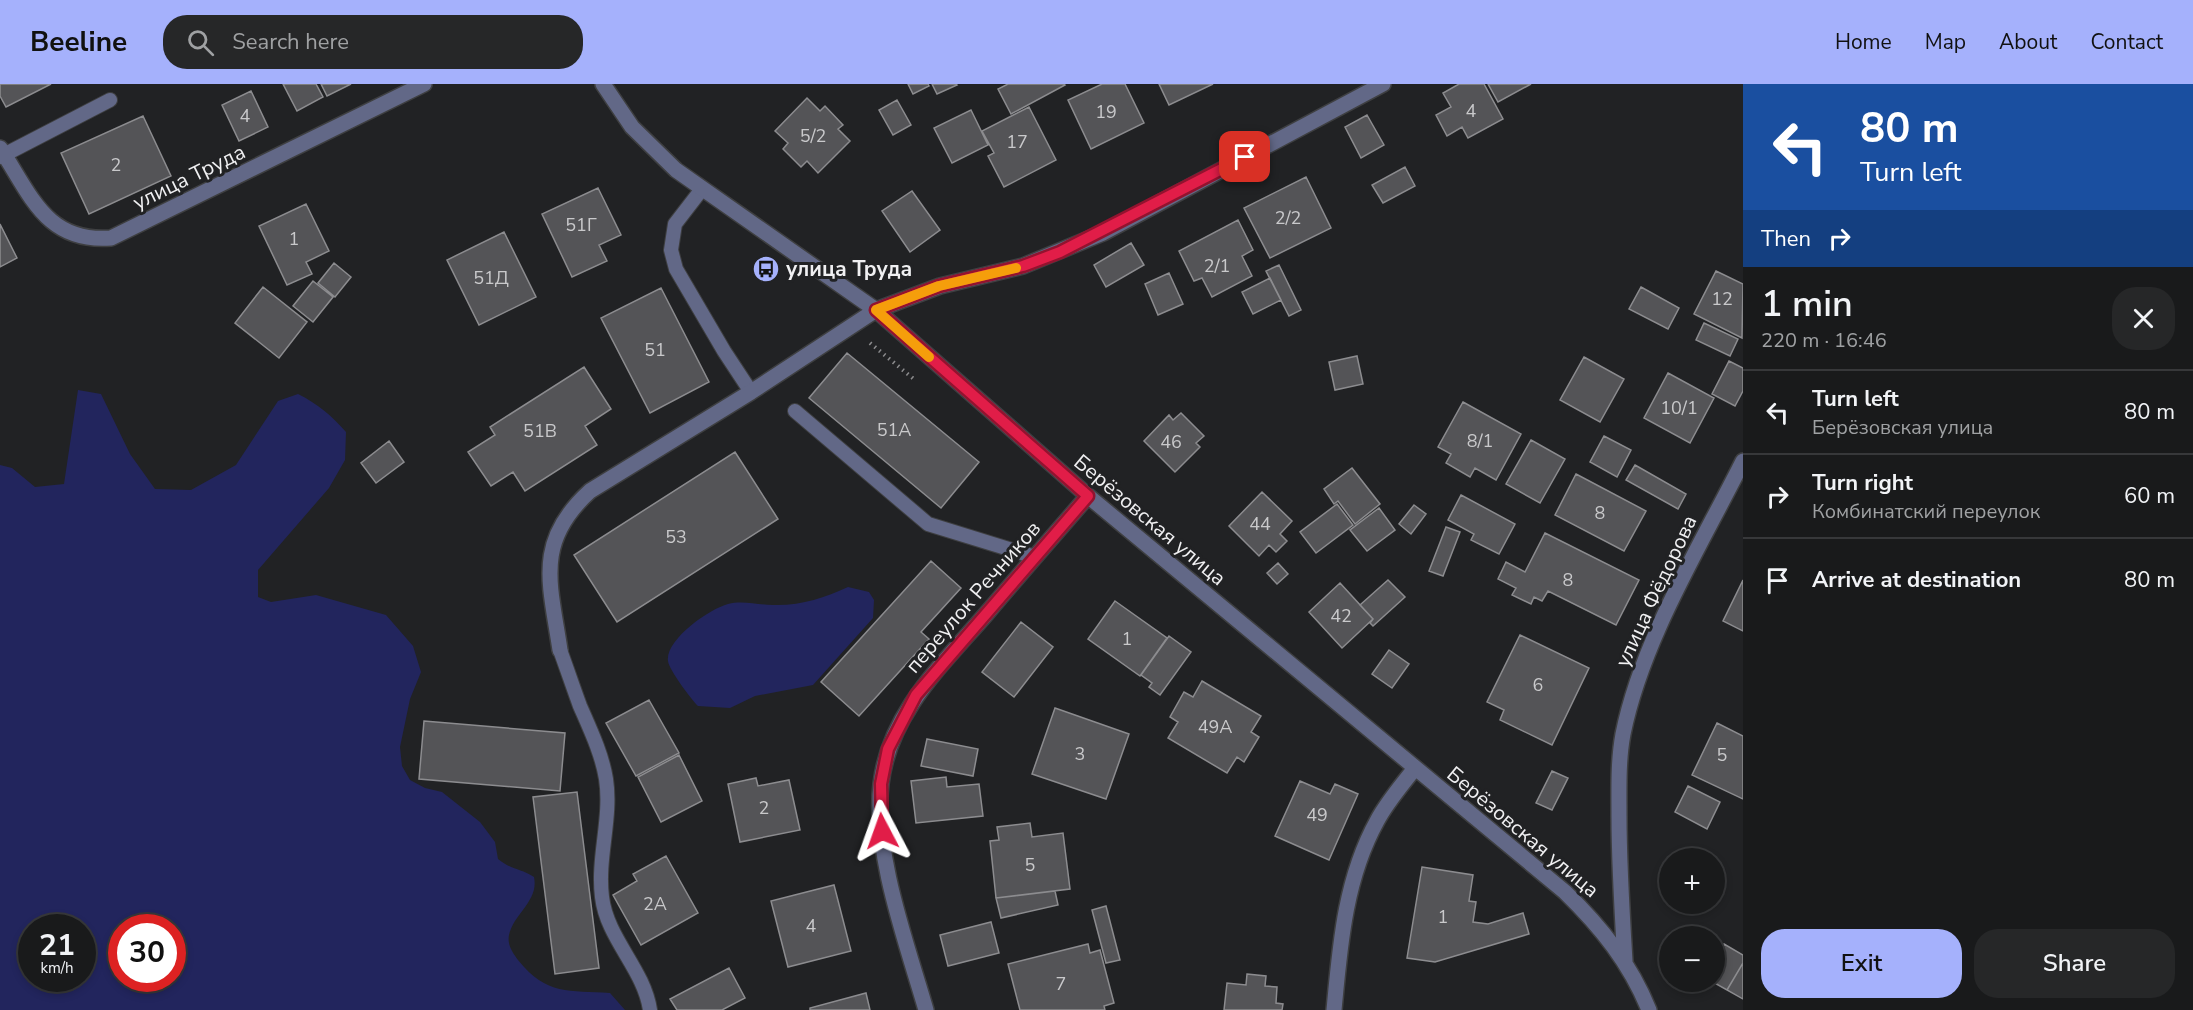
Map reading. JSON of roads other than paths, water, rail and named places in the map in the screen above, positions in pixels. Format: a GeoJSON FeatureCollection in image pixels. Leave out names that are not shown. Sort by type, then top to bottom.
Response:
{"type":"FeatureCollection","features":[{"type":"Feature","properties":{"kind":"street","name":"улица Труда"},"geometry":{"type":"LineString","coordinates":[[1,153],[47,219],[69,234],[92,240],[111,238],[424,84]]}},
{"type":"Feature","properties":{"kind":"street","name":"Берёзовская улица"},"geometry":{"type":"LineString","coordinates":[[603,84],[632,127],[667,162],[702,189],[876,310],[1088,496],[1565,892],[1597,924],[1625,961],[1649,1010]]}},
{"type":"Feature","properties":{"kind":"street"},"geometry":{"type":"LineString","coordinates":[[560,650],[550,586],[550,550],[557,530],[570,509],[590,491],[751,392],[876,310],[939,286],[1023,266],[1103,233],[1383,84]]}},
{"type":"Feature","properties":{"kind":"street","name":"улица Фёдорова"},"geometry":{"type":"LineString","coordinates":[[1625,961],[1619,861],[1618,774],[1630,704],[1645,656],[1743,460]]}},
{"type":"Feature","properties":{"kind":"street","name":"переулок Речников"},"geometry":{"type":"LineString","coordinates":[[926,1010],[898,910],[885,849],[880,814],[881,784],[888,749],[916,695],[1088,496]]}},
{"type":"Feature","properties":{"kind":"street"},"geometry":{"type":"LineString","coordinates":[[1334,1010],[1343,925],[1360,858],[1378,820],[1415,768]]}},
{"type":"Feature","properties":{"kind":"lane"},"geometry":{"type":"LineString","coordinates":[[1,153],[110,100]]}},
{"type":"Feature","properties":{"kind":"lane"},"geometry":{"type":"LineString","coordinates":[[702,189],[675,224],[671,250],[676,269],[751,392]]}},
{"type":"Feature","properties":{"kind":"lane"},"geometry":{"type":"LineString","coordinates":[[795,411],[928,524],[1035,557]]}},
{"type":"Feature","properties":{"kind":"lane"},"geometry":{"type":"LineString","coordinates":[[560,650],[606,779],[607,814],[602,861],[602,898],[613,933],[647,993],[650,1010]]}},
{"type":"Feature","properties":{"kind":"place","name":"улица Труда"},"geometry":{"type":"Point","coordinates":[766,269]}}]}
